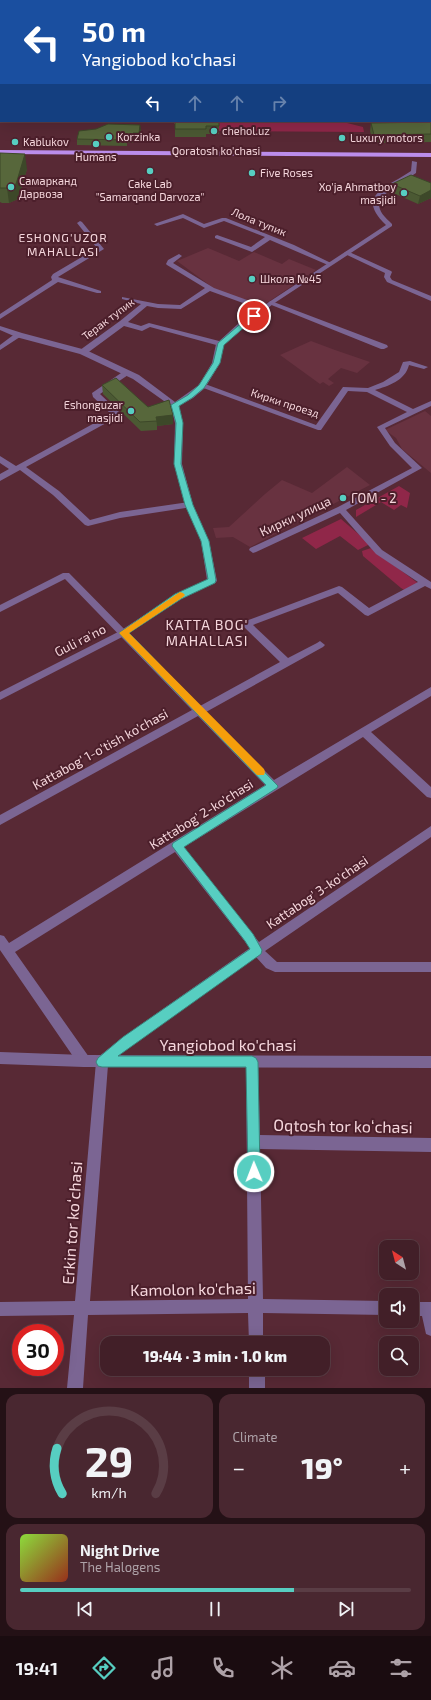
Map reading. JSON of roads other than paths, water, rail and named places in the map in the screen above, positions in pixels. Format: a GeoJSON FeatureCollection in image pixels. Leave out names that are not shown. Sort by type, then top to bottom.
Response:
{"type":"FeatureCollection","features":[{"type":"Feature","properties":{"kind":"main road","name":"Qoratosh ko'chasi"},"geometry":{"type":"LineString","coordinates":[[0,153],[22,152],[414,160],[431,155]]}},
{"type":"Feature","properties":{"kind":"main road"},"geometry":{"type":"LineString","coordinates":[[0,158],[115,160]]}},
{"type":"Feature","properties":{"kind":"street"},"geometry":{"type":"LineString","coordinates":[[175,405],[190,396],[202,386],[216,363],[220,344],[243,324],[271,303],[390,225],[378,213],[374,205],[375,200],[383,191],[414,172],[414,160]]}},
{"type":"Feature","properties":{"kind":"street","name":"Лола тупик"},"geometry":{"type":"LineString","coordinates":[[157,224],[183,216],[204,226],[223,219],[268,238],[292,246],[330,264]]}},
{"type":"Feature","properties":{"kind":"street"},"geometry":{"type":"LineString","coordinates":[[56,279],[54,277],[55,275],[102,249],[80,223]]}},
{"type":"Feature","properties":{"kind":"street"},"geometry":{"type":"LineString","coordinates":[[217,237],[252,250],[268,238]]}},
{"type":"Feature","properties":{"kind":"street"},"geometry":{"type":"LineString","coordinates":[[347,252],[389,272],[387,277],[389,281],[431,299]]}},
{"type":"Feature","properties":{"kind":"street"},"geometry":{"type":"LineString","coordinates":[[179,256],[170,261],[169,264],[209,288],[265,308]]}},
{"type":"Feature","properties":{"kind":"street"},"geometry":{"type":"LineString","coordinates":[[56,279],[99,292]]}},
{"type":"Feature","properties":{"kind":"street"},"geometry":{"type":"LineString","coordinates":[[0,317],[56,279]]}},
{"type":"Feature","properties":{"kind":"street","name":"Терак тупик"},"geometry":{"type":"LineString","coordinates":[[124,298],[145,304],[181,307],[209,288]]}},
{"type":"Feature","properties":{"kind":"street"},"geometry":{"type":"LineString","coordinates":[[271,303],[384,347]]}},
{"type":"Feature","properties":{"kind":"street","name":"Терак тупик"},"geometry":{"type":"LineString","coordinates":[[83,352],[123,323],[145,304]]}},
{"type":"Feature","properties":{"kind":"street"},"geometry":{"type":"LineString","coordinates":[[123,323],[142,329],[149,325],[220,344]]}},
{"type":"Feature","properties":{"kind":"street"},"geometry":{"type":"LineString","coordinates":[[0,328],[19,335],[83,352],[136,377],[175,405],[179,423],[178,464],[189,505],[120,515],[88,523],[69,504],[45,484],[18,468],[0,460]]}},
{"type":"Feature","properties":{"kind":"street"},"geometry":{"type":"LineString","coordinates":[[0,348],[19,335]]}},
{"type":"Feature","properties":{"kind":"street"},"geometry":{"type":"LineString","coordinates":[[368,390],[380,386],[401,375],[406,368],[406,364],[410,363],[424,367]]}},
{"type":"Feature","properties":{"kind":"street"},"geometry":{"type":"LineString","coordinates":[[0,478],[116,414],[96,395],[96,393],[127,374]]}},
{"type":"Feature","properties":{"kind":"street","name":"Кирки проезд"},"geometry":{"type":"LineString","coordinates":[[202,386],[318,428],[346,389],[368,390],[412,411]]}},
{"type":"Feature","properties":{"kind":"street","name":"Кирки улица"},"geometry":{"type":"LineString","coordinates":[[253,550],[341,509],[418,468],[394,447],[385,436],[381,427],[431,403]]}},
{"type":"Feature","properties":{"kind":"street","name":"Guli ra'no"},"geometry":{"type":"LineString","coordinates":[[0,696],[123,633],[178,596],[212,580],[205,541],[189,505]]}},
{"type":"Feature","properties":{"kind":"street"},"geometry":{"type":"LineString","coordinates":[[341,509],[379,552],[428,584]]}},
{"type":"Feature","properties":{"kind":"street"},"geometry":{"type":"LineString","coordinates":[[0,609],[66,575],[273,786]]}},
{"type":"Feature","properties":{"kind":"street"},"geometry":{"type":"LineString","coordinates":[[287,663],[246,624],[339,589],[368,613],[428,584]]}},
{"type":"Feature","properties":{"kind":"street","name":"Kattabog' 1-o'tish ko'chasi"},"geometry":{"type":"LineString","coordinates":[[0,820],[320,645]]}},
{"type":"Feature","properties":{"kind":"street","name":"Kattabog' 2-ko'chasi"},"geometry":{"type":"LineString","coordinates":[[4,945],[177,846],[273,786],[431,691]]}},
{"type":"Feature","properties":{"kind":"street"},"geometry":{"type":"LineString","coordinates":[[364,731],[431,794]]}},
{"type":"Feature","properties":{"kind":"street","name":"Kattabog' 3-ko'chasi"},"geometry":{"type":"LineString","coordinates":[[102,1062],[127,1041],[431,831]]}},
{"type":"Feature","properties":{"kind":"street"},"geometry":{"type":"LineString","coordinates":[[177,846],[249,937],[257,950],[267,962],[275,967],[431,967]]}},
{"type":"Feature","properties":{"kind":"street"},"geometry":{"type":"LineString","coordinates":[[4,945],[84,1061]]}},
{"type":"Feature","properties":{"kind":"street","name":"Yangiobod ko'chasi"},"geometry":{"type":"LineString","coordinates":[[0,1058],[102,1062],[431,1062]]}},
{"type":"Feature","properties":{"kind":"street","name":"Erkin tor koʻchasi"},"geometry":{"type":"LineString","coordinates":[[75,1388],[102,1062]]}},
{"type":"Feature","properties":{"kind":"street"},"geometry":{"type":"LineString","coordinates":[[252,1062],[256,1336]]}},
{"type":"Feature","properties":{"kind":"street","name":"Oqtosh tor koʻchasi"},"geometry":{"type":"LineString","coordinates":[[254,1142],[431,1145]]}},
{"type":"Feature","properties":{"kind":"street","name":"Kamolon ko'chasi"},"geometry":{"type":"LineString","coordinates":[[0,1308],[82,1309],[256,1306],[379,1308]]}},
{"type":"Feature","properties":{"kind":"street"},"geometry":{"type":"LineString","coordinates":[[419,1309],[430,1309],[431,1329]]}},
{"type":"Feature","properties":{"kind":"street"},"geometry":{"type":"LineString","coordinates":[[257,1376],[257,1388]]}},
{"type":"Feature","properties":{"kind":"place","name":"chehol.uz"},"geometry":{"type":"Point","coordinates":[214,131]}},
{"type":"Feature","properties":{"kind":"place","name":"Korzinka"},"geometry":{"type":"Point","coordinates":[109,137]}},
{"type":"Feature","properties":{"kind":"place","name":"Luxury motors"},"geometry":{"type":"Point","coordinates":[342,138]}},
{"type":"Feature","properties":{"kind":"place","name":"Kablukov"},"geometry":{"type":"Point","coordinates":[15,142]}},
{"type":"Feature","properties":{"kind":"place","name":"Humans"},"geometry":{"type":"Point","coordinates":[96,144]}},
{"type":"Feature","properties":{"kind":"place","name":"Cake Lab \"Samarqand Darvoza\""},"geometry":{"type":"Point","coordinates":[150,171]}},
{"type":"Feature","properties":{"kind":"place","name":"Five Roses"},"geometry":{"type":"Point","coordinates":[252,173]}},
{"type":"Feature","properties":{"kind":"place","name":"Самарканд Дарвоза"},"geometry":{"type":"Point","coordinates":[11,187]}},
{"type":"Feature","properties":{"kind":"place","name":"Xo'ja Ahmatboy masjidi"},"geometry":{"type":"Point","coordinates":[404,193]}},
{"type":"Feature","properties":{"kind":"place","name":"Школа №45"},"geometry":{"type":"Point","coordinates":[252,279]}},
{"type":"Feature","properties":{"kind":"place","name":"Eshonguzar masjidi"},"geometry":{"type":"Point","coordinates":[131,411]}},
{"type":"Feature","properties":{"kind":"place","name":"ГОМ - 2"},"geometry":{"type":"Point","coordinates":[343,498]}},
{"type":"Feature","properties":{"kind":"district","name":"ESHONG'UZOR MAHALLASI"},"geometry":{"type":"Point","coordinates":[63,245]}},
{"type":"Feature","properties":{"kind":"district","name":"KATTA BOG' MAHALLASI"},"geometry":{"type":"Point","coordinates":[207,634]}}]}
